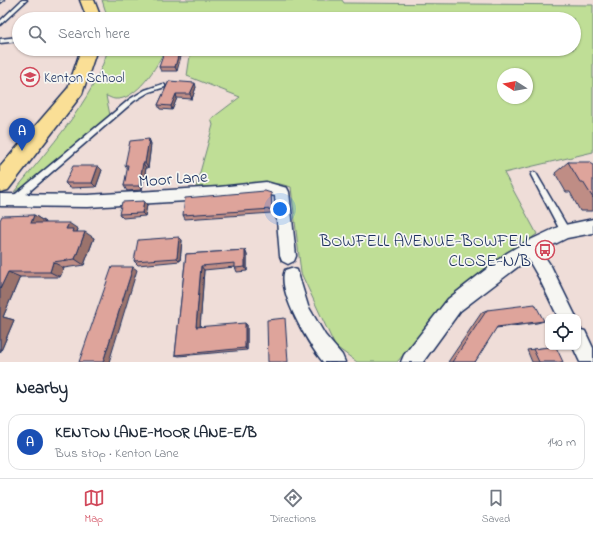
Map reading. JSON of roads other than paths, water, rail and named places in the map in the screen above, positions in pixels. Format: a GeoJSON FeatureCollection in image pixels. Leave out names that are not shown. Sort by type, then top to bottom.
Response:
{"type":"FeatureCollection","features":[{"type":"Feature","properties":{"kind":"main road"},"geometry":{"type":"LineString","coordinates":[[87,0],[92,12]]}},
{"type":"Feature","properties":{"kind":"main road"},"geometry":{"type":"LineString","coordinates":[[0,183],[76,90],[87,56]]}},
{"type":"Feature","properties":{"kind":"street","name":"Moor Lane"},"geometry":{"type":"LineString","coordinates":[[7,200],[88,201],[266,188],[282,192],[288,256]]}},
{"type":"Feature","properties":{"kind":"street"},"geometry":{"type":"LineString","coordinates":[[411,362],[454,305],[513,258],[565,231],[593,226]]}},
{"type":"Feature","properties":{"kind":"street"},"geometry":{"type":"LineString","coordinates":[[530,248],[545,272],[566,314]]}},
{"type":"Feature","properties":{"kind":"street"},"geometry":{"type":"LineString","coordinates":[[291,276],[300,309],[318,342],[335,362]]}},
{"type":"Feature","properties":{"kind":"street"},"geometry":{"type":"LineString","coordinates":[[581,344],[590,362]]}},
{"type":"Feature","properties":{"kind":"lane"},"geometry":{"type":"LineString","coordinates":[[12,12],[25,0]]}},
{"type":"Feature","properties":{"kind":"lane"},"geometry":{"type":"LineString","coordinates":[[0,24],[12,12]]}},
{"type":"Feature","properties":{"kind":"lane"},"geometry":{"type":"LineString","coordinates":[[0,41],[12,40]]}},
{"type":"Feature","properties":{"kind":"lane"},"geometry":{"type":"LineString","coordinates":[[7,200],[132,100],[147,91],[162,86]]}},
{"type":"Feature","properties":{"kind":"lane"},"geometry":{"type":"LineString","coordinates":[[534,175],[565,231]]}},
{"type":"Feature","properties":{"kind":"place","name":"Kenton School"},"geometry":{"type":"Point","coordinates":[30,77]}},
{"type":"Feature","properties":{"kind":"place","name":"KENTON LANE-MOOR LANE-E/B"},"geometry":{"type":"Point","coordinates":[22,151]}},
{"type":"Feature","properties":{"kind":"place","name":"BOWFELL AVENUE-BOWFELL CLOSE-N/B"},"geometry":{"type":"Point","coordinates":[545,250]}}]}
